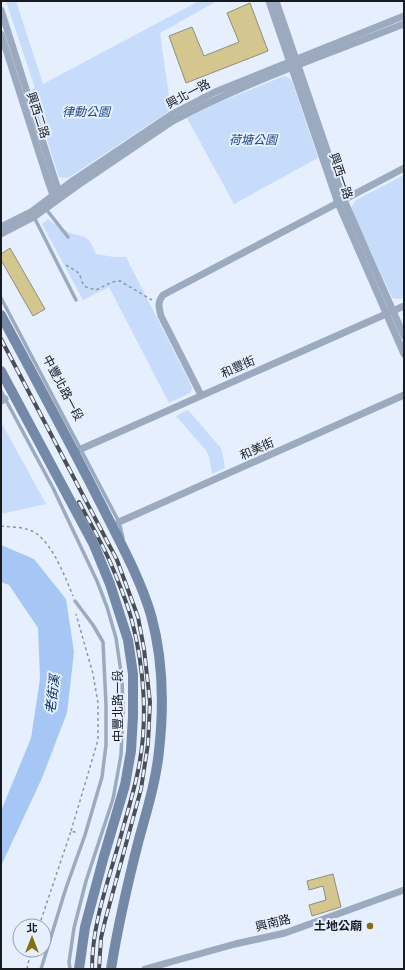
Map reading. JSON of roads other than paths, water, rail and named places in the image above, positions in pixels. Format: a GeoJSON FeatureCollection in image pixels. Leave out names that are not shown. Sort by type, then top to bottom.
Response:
{"type":"FeatureCollection","features":[{"type":"Feature","properties":{"kind":"main road","name":"中豐北路一段"},"geometry":{"type":"LineString","coordinates":[[1,315],[128,556],[151,615],[160,659],[162,721],[159,753],[151,796],[116,938],[111,969]]}},
{"type":"Feature","properties":{"kind":"main road","name":"中豐北路一段"},"geometry":{"type":"LineString","coordinates":[[1,370],[94,545],[110,584],[128,640],[133,674],[134,716],[131,750],[125,785],[85,927],[80,969]]}},
{"type":"Feature","properties":{"kind":"street","name":"興西一路"},"geometry":{"type":"LineString","coordinates":[[269,1],[294,64],[341,202],[390,312],[404,354]]}},
{"type":"Feature","properties":{"kind":"street"},"geometry":{"type":"LineString","coordinates":[[276,1],[294,64]]}},
{"type":"Feature","properties":{"kind":"street"},"geometry":{"type":"LineString","coordinates":[[1,10],[59,190]]}},
{"type":"Feature","properties":{"kind":"street","name":"興北一路"},"geometry":{"type":"LineString","coordinates":[[1,227],[33,215],[56,197],[59,190],[174,113],[215,92],[294,64],[404,16]]}},
{"type":"Feature","properties":{"kind":"street"},"geometry":{"type":"LineString","coordinates":[[1,234],[46,209],[56,197],[81,183],[171,122],[219,97],[294,64],[404,24]]}},
{"type":"Feature","properties":{"kind":"street","name":"興西二路"},"geometry":{"type":"LineString","coordinates":[[1,34],[56,197]]}},
{"type":"Feature","properties":{"kind":"street"},"geometry":{"type":"LineString","coordinates":[[201,395],[161,316],[159,300],[163,295],[404,168]]}},
{"type":"Feature","properties":{"kind":"street","name":"和豐街"},"geometry":{"type":"LineString","coordinates":[[81,449],[404,306]]}},
{"type":"Feature","properties":{"kind":"street"},"geometry":{"type":"LineString","coordinates":[[390,312],[404,336]]}},
{"type":"Feature","properties":{"kind":"street","name":"和美街"},"geometry":{"type":"LineString","coordinates":[[119,522],[404,395]]}},
{"type":"Feature","properties":{"kind":"street","name":"興南路"},"geometry":{"type":"LineString","coordinates":[[146,969],[234,944],[285,933],[404,890]]}},
{"type":"Feature","properties":{"kind":"lane"},"geometry":{"type":"LineString","coordinates":[[46,209],[68,237]]}},
{"type":"Feature","properties":{"kind":"lane"},"geometry":{"type":"LineString","coordinates":[[33,215],[76,300]]}},
{"type":"Feature","properties":{"kind":"lane","name":"中豐北路一段"},"geometry":{"type":"LineString","coordinates":[[1,298],[119,522],[128,556]]}},
{"type":"Feature","properties":{"kind":"lane","name":"中豐北路一段"},"geometry":{"type":"LineString","coordinates":[[1,391],[3,400],[53,488],[98,581],[116,638],[122,678],[123,710],[121,755],[113,799],[86,882],[76,922],[69,962],[70,969]]}},
{"type":"Feature","properties":{"kind":"lane"},"geometry":{"type":"LineString","coordinates":[[40,969],[85,835],[102,777],[106,744],[103,642],[93,625],[75,601]]}},
{"type":"Feature","properties":{"kind":"water","name":"老街溪"},"geometry":{"type":"Polygon","coordinates":[[[1,545],[34,559],[66,599],[74,652],[67,713],[42,778],[1,866],[1,811],[31,738],[40,679],[38,628],[9,585],[1,582],[1,545]]]}},
{"type":"Feature","properties":{"kind":"railway"},"geometry":{"type":"LineString","coordinates":[[1,339],[117,560],[138,617],[144,649],[150,702],[148,744],[141,789],[101,938],[99,969]]}},
{"type":"Feature","properties":{"kind":"railway"},"geometry":{"type":"LineString","coordinates":[[79,502],[107,556],[123,592],[130,614],[142,675],[144,712],[142,748],[139,766],[132,797],[103,897],[95,933],[92,969]]}},
{"type":"Feature","properties":{"kind":"place","name":"土地公廟"},"geometry":{"type":"Point","coordinates":[370,926]}},
{"type":"Feature","properties":{"kind":"park label","name":"律動公園"},"geometry":{"type":"Point","coordinates":[86,112]}},
{"type":"Feature","properties":{"kind":"park label","name":"荷塘公園"},"geometry":{"type":"Point","coordinates":[253,140]}}]}
